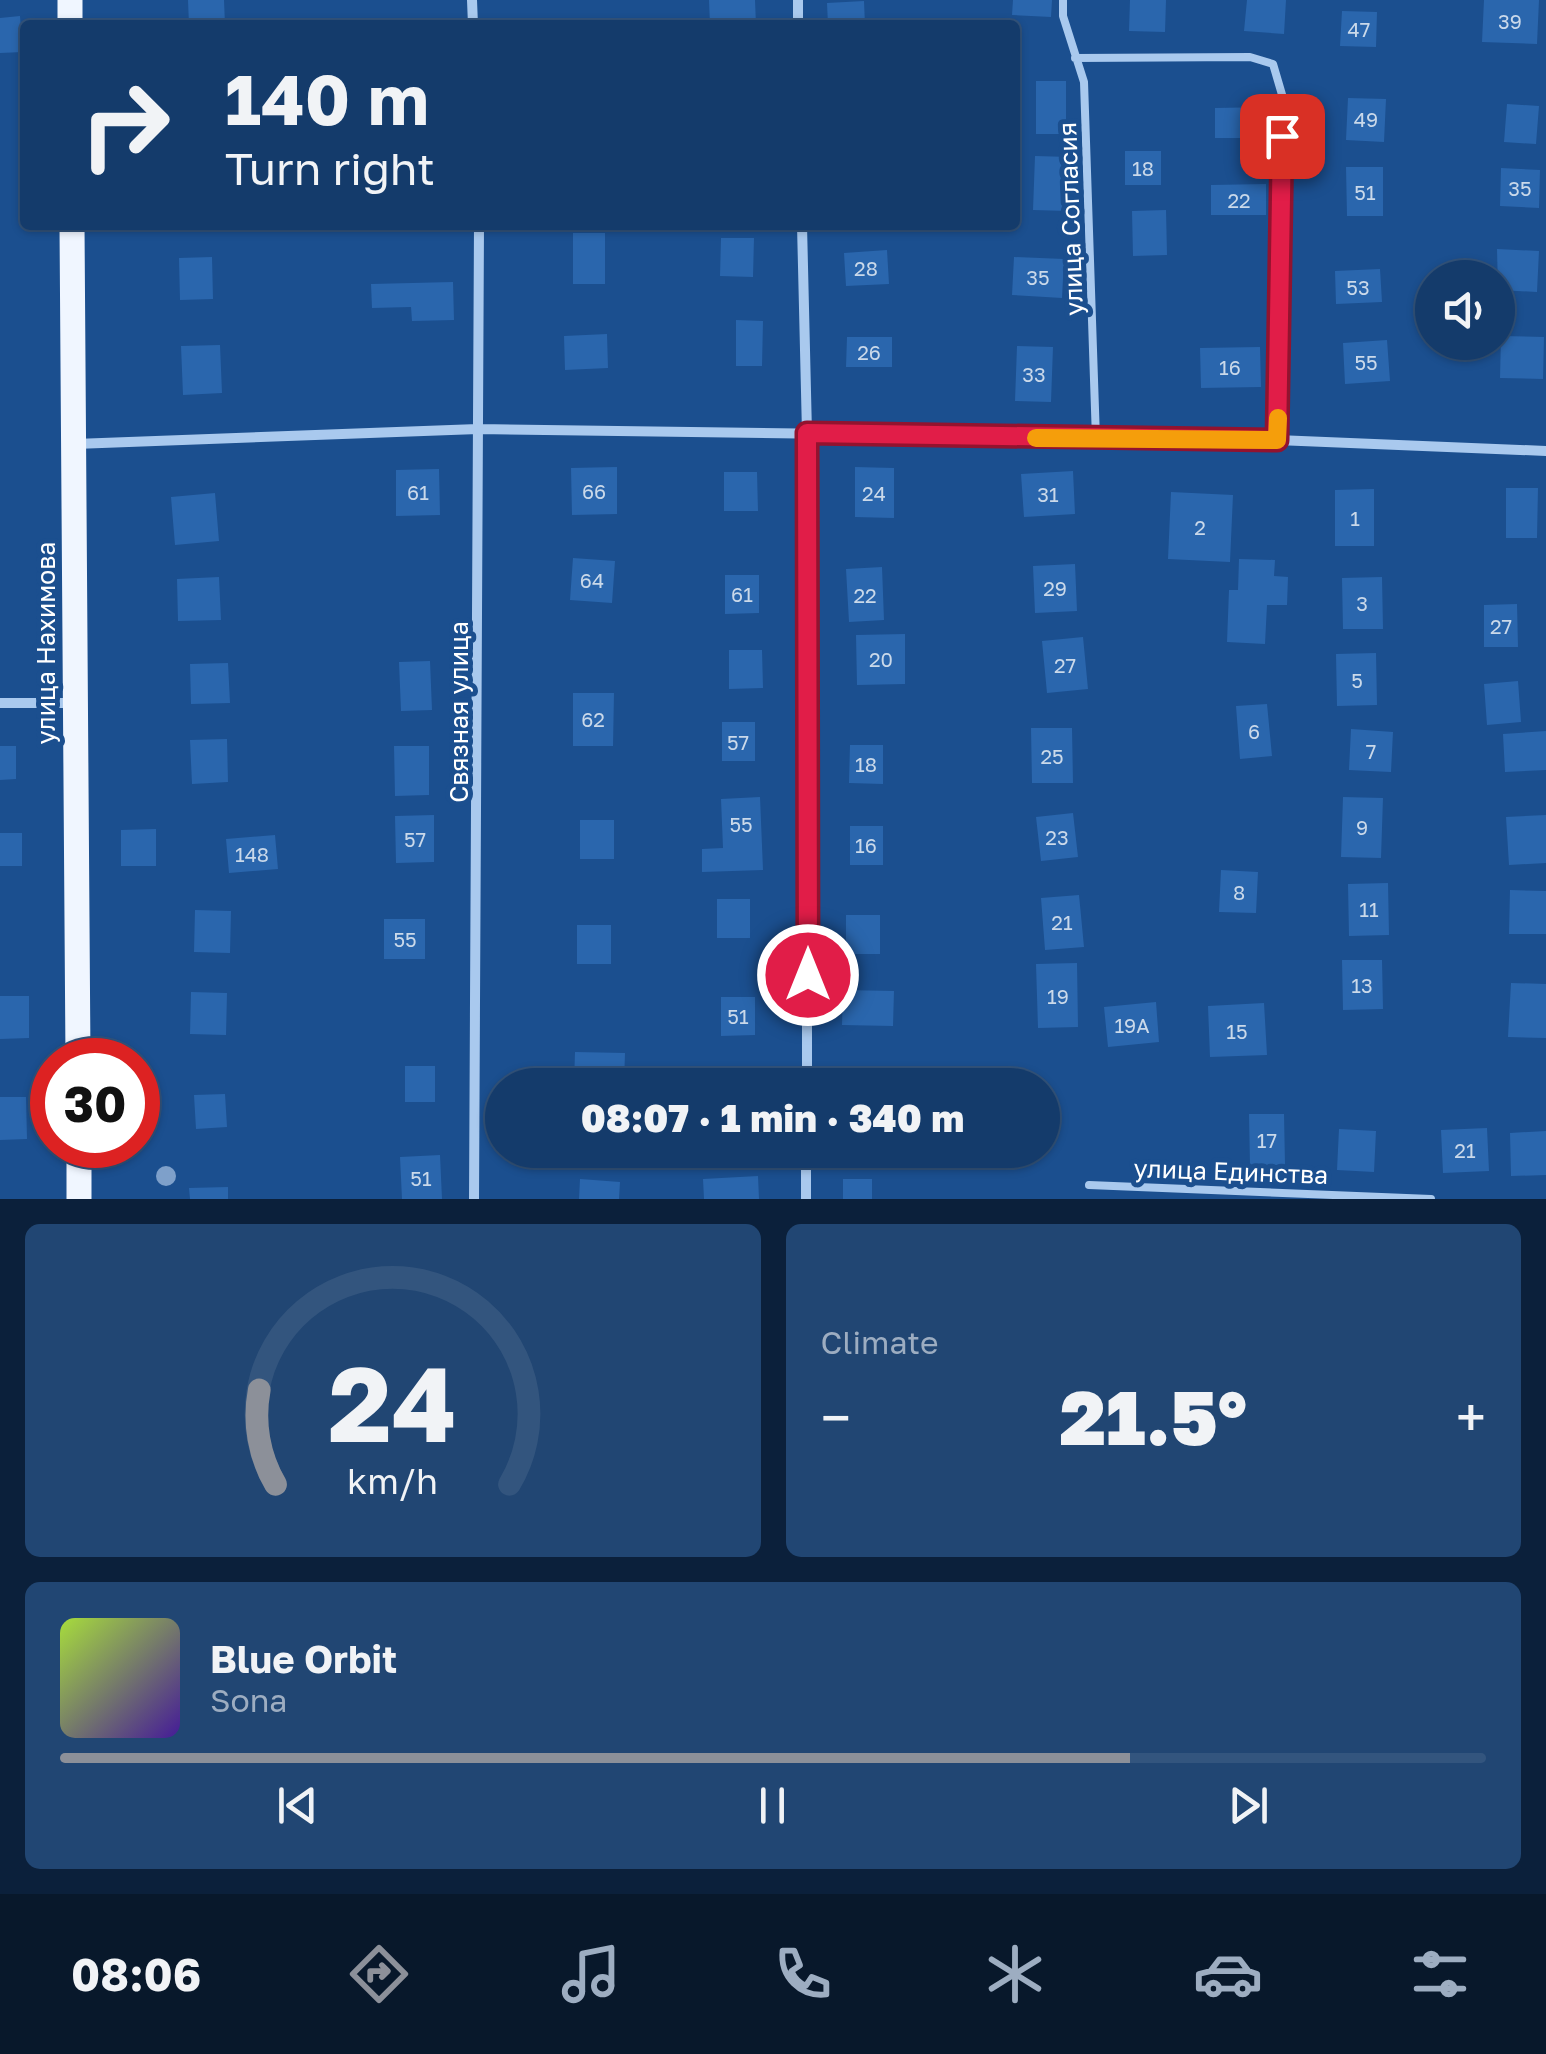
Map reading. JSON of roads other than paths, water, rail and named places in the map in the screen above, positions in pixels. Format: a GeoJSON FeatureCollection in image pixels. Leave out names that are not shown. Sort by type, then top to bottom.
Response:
{"type":"FeatureCollection","features":[{"type":"Feature","properties":{"kind":"main road","name":"улица Нахимова"},"geometry":{"type":"LineString","coordinates":[[72,230],[78,1038]]}},
{"type":"Feature","properties":{"kind":"main road"},"geometry":{"type":"LineString","coordinates":[[78,1168],[79,1199]]}},
{"type":"Feature","properties":{"kind":"street","name":"Связная улица"},"geometry":{"type":"LineString","coordinates":[[474,1199],[479,230]]}},
{"type":"Feature","properties":{"kind":"street"},"geometry":{"type":"LineString","coordinates":[[802,230],[807,433],[807,1068]]}},
{"type":"Feature","properties":{"kind":"street"},"geometry":{"type":"LineString","coordinates":[[74,444],[478,429],[1277,440],[1546,451]]}},
{"type":"Feature","properties":{"kind":"street"},"geometry":{"type":"LineString","coordinates":[[0,703],[76,703]]}},
{"type":"Feature","properties":{"kind":"street"},"geometry":{"type":"LineString","coordinates":[[806,1168],[806,1199]]}},
{"type":"Feature","properties":{"kind":"lane","name":"улица Согласия"},"geometry":{"type":"LineString","coordinates":[[1063,0],[1084,82],[1090,165],[1096,439]]}},
{"type":"Feature","properties":{"kind":"lane"},"geometry":{"type":"LineString","coordinates":[[1076,58],[1250,57],[1273,64],[1283,98],[1277,440]]}},
{"type":"Feature","properties":{"kind":"lane","name":"улица Единства"},"geometry":{"type":"LineString","coordinates":[[1089,1185],[1431,1199]]}}]}
